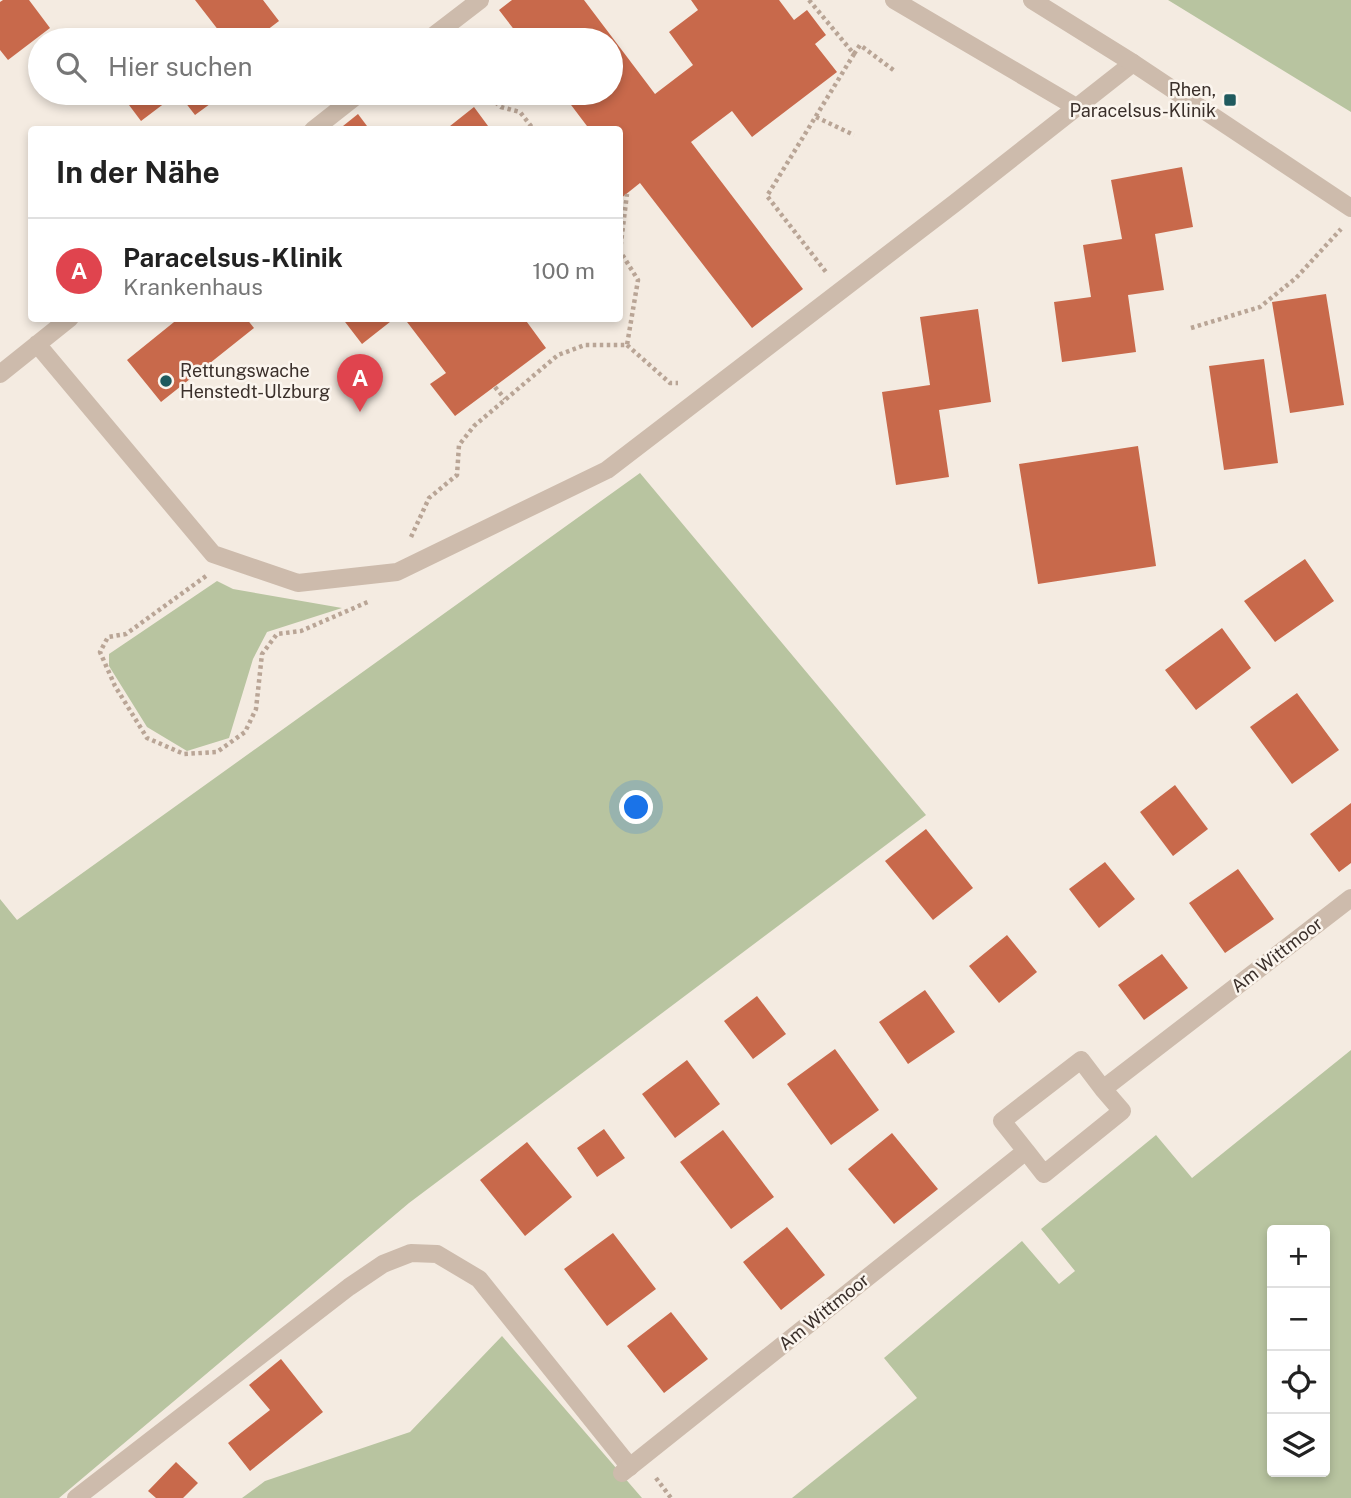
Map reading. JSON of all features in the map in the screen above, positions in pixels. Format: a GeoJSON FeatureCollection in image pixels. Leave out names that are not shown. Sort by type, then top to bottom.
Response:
{"type":"FeatureCollection","features":[{"type":"Feature","properties":{"kind":"street"},"geometry":{"type":"LineString","coordinates":[[444,28],[480,0]]}},
{"type":"Feature","properties":{"kind":"street"},"geometry":{"type":"LineString","coordinates":[[894,0],[1076,107]]}},
{"type":"Feature","properties":{"kind":"street"},"geometry":{"type":"LineString","coordinates":[[1032,0],[1133,63],[1351,208]]}},
{"type":"Feature","properties":{"kind":"street"},"geometry":{"type":"LineString","coordinates":[[37,344],[214,554],[298,583],[397,572],[607,470],[1133,63]]}},
{"type":"Feature","properties":{"kind":"street"},"geometry":{"type":"LineString","coordinates":[[318,126],[345,105]]}},
{"type":"Feature","properties":{"kind":"street"},"geometry":{"type":"LineString","coordinates":[[0,374],[65,322]]}},
{"type":"Feature","properties":{"kind":"street","name":"Am Wittmoor"},"geometry":{"type":"LineString","coordinates":[[1103,1089],[1351,898]]}},
{"type":"Feature","properties":{"kind":"street"},"geometry":{"type":"LineString","coordinates":[[1081,1060],[1103,1089],[1122,1111],[1044,1174],[1002,1121],[1081,1060]]}},
{"type":"Feature","properties":{"kind":"street","name":"Am Wittmoor"},"geometry":{"type":"LineString","coordinates":[[76,1498],[349,1287],[383,1264],[411,1253],[437,1254],[479,1279],[626,1470],[1026,1151]]}},
{"type":"Feature","properties":{"kind":"path"},"geometry":{"type":"LineString","coordinates":[[810,0],[853,54]]}},
{"type":"Feature","properties":{"kind":"path"},"geometry":{"type":"LineString","coordinates":[[840,289],[767,196],[860,45],[897,72]]}},
{"type":"Feature","properties":{"kind":"path"},"geometry":{"type":"LineString","coordinates":[[499,105],[520,112],[531,126]]}},
{"type":"Feature","properties":{"kind":"path"},"geometry":{"type":"LineString","coordinates":[[816,117],[855,135]]}},
{"type":"Feature","properties":{"kind":"path"},"geometry":{"type":"LineString","coordinates":[[623,227],[627,194]]}},
{"type":"Feature","properties":{"kind":"path"},"geometry":{"type":"LineString","coordinates":[[1191,328],[1260,307],[1296,278],[1342,228]]}},
{"type":"Feature","properties":{"kind":"path"},"geometry":{"type":"LineString","coordinates":[[623,256],[638,281],[627,345]]}},
{"type":"Feature","properties":{"kind":"path"},"geometry":{"type":"LineString","coordinates":[[230,560],[126,634],[108,637],[100,652],[115,686],[147,738],[184,754],[217,752],[245,732],[256,709],[262,654],[277,634],[301,631],[380,596],[397,572],[429,498],[457,475],[459,444],[474,426],[558,355],[585,345],[627,345],[670,383],[723,381]]}},
{"type":"Feature","properties":{"kind":"path"},"geometry":{"type":"LineString","coordinates":[[495,387],[505,399]]}},
{"type":"Feature","properties":{"kind":"green space"},"geometry":{"type":"Polygon","coordinates":[[[1168,0],[1351,0],[1351,112],[1168,0]]]}},
{"type":"Feature","properties":{"kind":"green space"},"geometry":{"type":"Polygon","coordinates":[[[640,473],[926,815],[409,1203],[59,1498],[0,1498],[0,899],[17,920],[640,473]]]}},
{"type":"Feature","properties":{"kind":"green space"},"geometry":{"type":"Polygon","coordinates":[[[217,581],[233,589],[342,608],[267,632],[253,659],[229,738],[187,751],[147,727],[109,666],[109,654],[217,581]]]}},
{"type":"Feature","properties":{"kind":"green space"},"geometry":{"type":"Polygon","coordinates":[[[1351,1050],[1351,1498],[792,1498],[917,1398],[884,1358],[1022,1241],[1059,1284],[1075,1271],[1041,1229],[1156,1135],[1192,1178],[1351,1050]]]}},
{"type":"Feature","properties":{"kind":"green space"},"geometry":{"type":"Polygon","coordinates":[[[502,1336],[642,1498],[242,1498],[265,1481],[410,1432],[502,1336]]]}},
{"type":"Feature","properties":{"kind":"building"},"geometry":{"type":"Polygon","coordinates":[[[29,0],[50,28],[28,28],[28,45],[8,60],[0,50],[0,2],[29,0]]]}},
{"type":"Feature","properties":{"kind":"building"},"geometry":{"type":"Polygon","coordinates":[[[195,0],[263,0],[279,21],[270,28],[217,28],[195,0]]]}},
{"type":"Feature","properties":{"kind":"building"},"geometry":{"type":"Polygon","coordinates":[[[512,0],[584,0],[605,28],[513,28],[499,10],[512,0]]]}},
{"type":"Feature","properties":{"kind":"building"},"geometry":{"type":"Polygon","coordinates":[[[691,0],[779,0],[794,20],[807,10],[826,35],[815,44],[837,72],[752,137],[732,111],[691,142],[803,289],[752,328],[640,183],[623,197],[623,126],[587,126],[571,105],[623,105],[623,52],[655,94],[693,65],[669,32],[698,10],[691,0]]]}},
{"type":"Feature","properties":{"kind":"building"},"geometry":{"type":"Polygon","coordinates":[[[129,105],[162,105],[141,121],[129,105]]]}},
{"type":"Feature","properties":{"kind":"building"},"geometry":{"type":"Polygon","coordinates":[[[187,105],[209,105],[195,115],[187,105]]]}},
{"type":"Feature","properties":{"kind":"building"},"geometry":{"type":"Polygon","coordinates":[[[474,107],[488,126],[450,126],[474,107]]]}},
{"type":"Feature","properties":{"kind":"building"},"geometry":{"type":"Polygon","coordinates":[[[358,114],[367,126],[343,126],[358,114]]]}},
{"type":"Feature","properties":{"kind":"building"},"geometry":{"type":"Polygon","coordinates":[[[1182,167],[1193,227],[1155,234],[1164,290],[1128,295],[1136,352],[1062,362],[1054,302],[1091,297],[1083,245],[1122,239],[1111,180],[1182,167]]]}},
{"type":"Feature","properties":{"kind":"building"},"geometry":{"type":"Polygon","coordinates":[[[1326,294],[1344,405],[1290,413],[1272,302],[1326,294]]]}},
{"type":"Feature","properties":{"kind":"building"},"geometry":{"type":"Polygon","coordinates":[[[978,309],[991,402],[939,410],[949,477],[896,485],[882,392],[930,385],[920,317],[978,309]]]}},
{"type":"Feature","properties":{"kind":"building","name":"Rettungswache Henstedt-Ulzburg"},"geometry":{"type":"Polygon","coordinates":[[[174,322],[249,322],[254,328],[161,402],[127,360],[174,322]]]}},
{"type":"Feature","properties":{"kind":"building"},"geometry":{"type":"Polygon","coordinates":[[[345,322],[390,322],[362,344],[345,322]]]}},
{"type":"Feature","properties":{"kind":"building"},"geometry":{"type":"Polygon","coordinates":[[[407,322],[527,322],[546,348],[455,416],[430,384],[446,373],[407,322]]]}},
{"type":"Feature","properties":{"kind":"building"},"geometry":{"type":"Polygon","coordinates":[[[1264,359],[1278,463],[1224,470],[1209,366],[1264,359]]]}},
{"type":"Feature","properties":{"kind":"building"},"geometry":{"type":"Polygon","coordinates":[[[1138,446],[1156,566],[1038,584],[1019,464],[1138,446]]]}},
{"type":"Feature","properties":{"kind":"building"},"geometry":{"type":"Polygon","coordinates":[[[1305,559],[1334,601],[1275,642],[1244,601],[1305,559]]]}},
{"type":"Feature","properties":{"kind":"building"},"geometry":{"type":"Polygon","coordinates":[[[1222,628],[1251,668],[1196,710],[1165,670],[1222,628]]]}},
{"type":"Feature","properties":{"kind":"building"},"geometry":{"type":"Polygon","coordinates":[[[1297,693],[1339,750],[1292,784],[1250,727],[1297,693]]]}},
{"type":"Feature","properties":{"kind":"building"},"geometry":{"type":"Polygon","coordinates":[[[1175,785],[1208,829],[1173,856],[1140,812],[1175,785]]]}},
{"type":"Feature","properties":{"kind":"building"},"geometry":{"type":"Polygon","coordinates":[[[1351,803],[1351,863],[1339,872],[1310,834],[1351,803]]]}},
{"type":"Feature","properties":{"kind":"building"},"geometry":{"type":"Polygon","coordinates":[[[926,829],[973,888],[933,920],[885,861],[926,829]]]}},
{"type":"Feature","properties":{"kind":"building"},"geometry":{"type":"Polygon","coordinates":[[[1105,862],[1135,899],[1099,928],[1069,889],[1105,862]]]}},
{"type":"Feature","properties":{"kind":"building"},"geometry":{"type":"Polygon","coordinates":[[[1238,869],[1274,919],[1225,953],[1189,903],[1238,869]]]}},
{"type":"Feature","properties":{"kind":"building"},"geometry":{"type":"Polygon","coordinates":[[[1007,935],[1037,972],[999,1003],[969,966],[1007,935]]]}},
{"type":"Feature","properties":{"kind":"building"},"geometry":{"type":"Polygon","coordinates":[[[1162,954],[1188,988],[1144,1020],[1118,985],[1162,954]]]}},
{"type":"Feature","properties":{"kind":"building"},"geometry":{"type":"Polygon","coordinates":[[[925,990],[955,1032],[908,1064],[879,1022],[925,990]]]}},
{"type":"Feature","properties":{"kind":"building"},"geometry":{"type":"Polygon","coordinates":[[[757,996],[786,1034],[753,1059],[724,1021],[757,996]]]}},
{"type":"Feature","properties":{"kind":"building"},"geometry":{"type":"Polygon","coordinates":[[[835,1049],[879,1110],[831,1145],[787,1084],[835,1049]]]}},
{"type":"Feature","properties":{"kind":"building"},"geometry":{"type":"Polygon","coordinates":[[[687,1060],[720,1104],[675,1138],[642,1094],[687,1060]]]}},
{"type":"Feature","properties":{"kind":"building"},"geometry":{"type":"Polygon","coordinates":[[[604,1129],[625,1158],[597,1177],[577,1148],[604,1129]]]}},
{"type":"Feature","properties":{"kind":"building"},"geometry":{"type":"Polygon","coordinates":[[[723,1130],[774,1197],[731,1229],[680,1162],[723,1130]]]}},
{"type":"Feature","properties":{"kind":"building"},"geometry":{"type":"Polygon","coordinates":[[[892,1133],[938,1189],[894,1224],[848,1169],[892,1133]]]}},
{"type":"Feature","properties":{"kind":"building"},"geometry":{"type":"Polygon","coordinates":[[[527,1142],[572,1197],[525,1236],[480,1180],[527,1142]]]}},
{"type":"Feature","properties":{"kind":"building"},"geometry":{"type":"Polygon","coordinates":[[[787,1227],[825,1275],[781,1310],[743,1262],[787,1227]]]}},
{"type":"Feature","properties":{"kind":"building"},"geometry":{"type":"Polygon","coordinates":[[[613,1233],[656,1289],[607,1326],[564,1269],[613,1233]]]}},
{"type":"Feature","properties":{"kind":"building"},"geometry":{"type":"Polygon","coordinates":[[[671,1312],[708,1359],[664,1393],[627,1346],[671,1312]]]}},
{"type":"Feature","properties":{"kind":"building"},"geometry":{"type":"Polygon","coordinates":[[[281,1359],[323,1412],[250,1471],[228,1443],[270,1410],[249,1385],[281,1359]]]}},
{"type":"Feature","properties":{"kind":"building"},"geometry":{"type":"Polygon","coordinates":[[[176,1462],[198,1483],[183,1498],[156,1498],[148,1491],[176,1462]]]}},
{"type":"Feature","properties":{"kind":"place","name":"Rhen, Paracelsus-Klinik"},"geometry":{"type":"Point","coordinates":[1230,100]}},
{"type":"Feature","properties":{"kind":"place","name":"Rettungswache Henstedt-Ulzburg"},"geometry":{"type":"Point","coordinates":[166,381]}},
{"type":"Feature","properties":{"kind":"place","name":"Paracelsus-Klinik"},"geometry":{"type":"Point","coordinates":[360,412]}}]}
